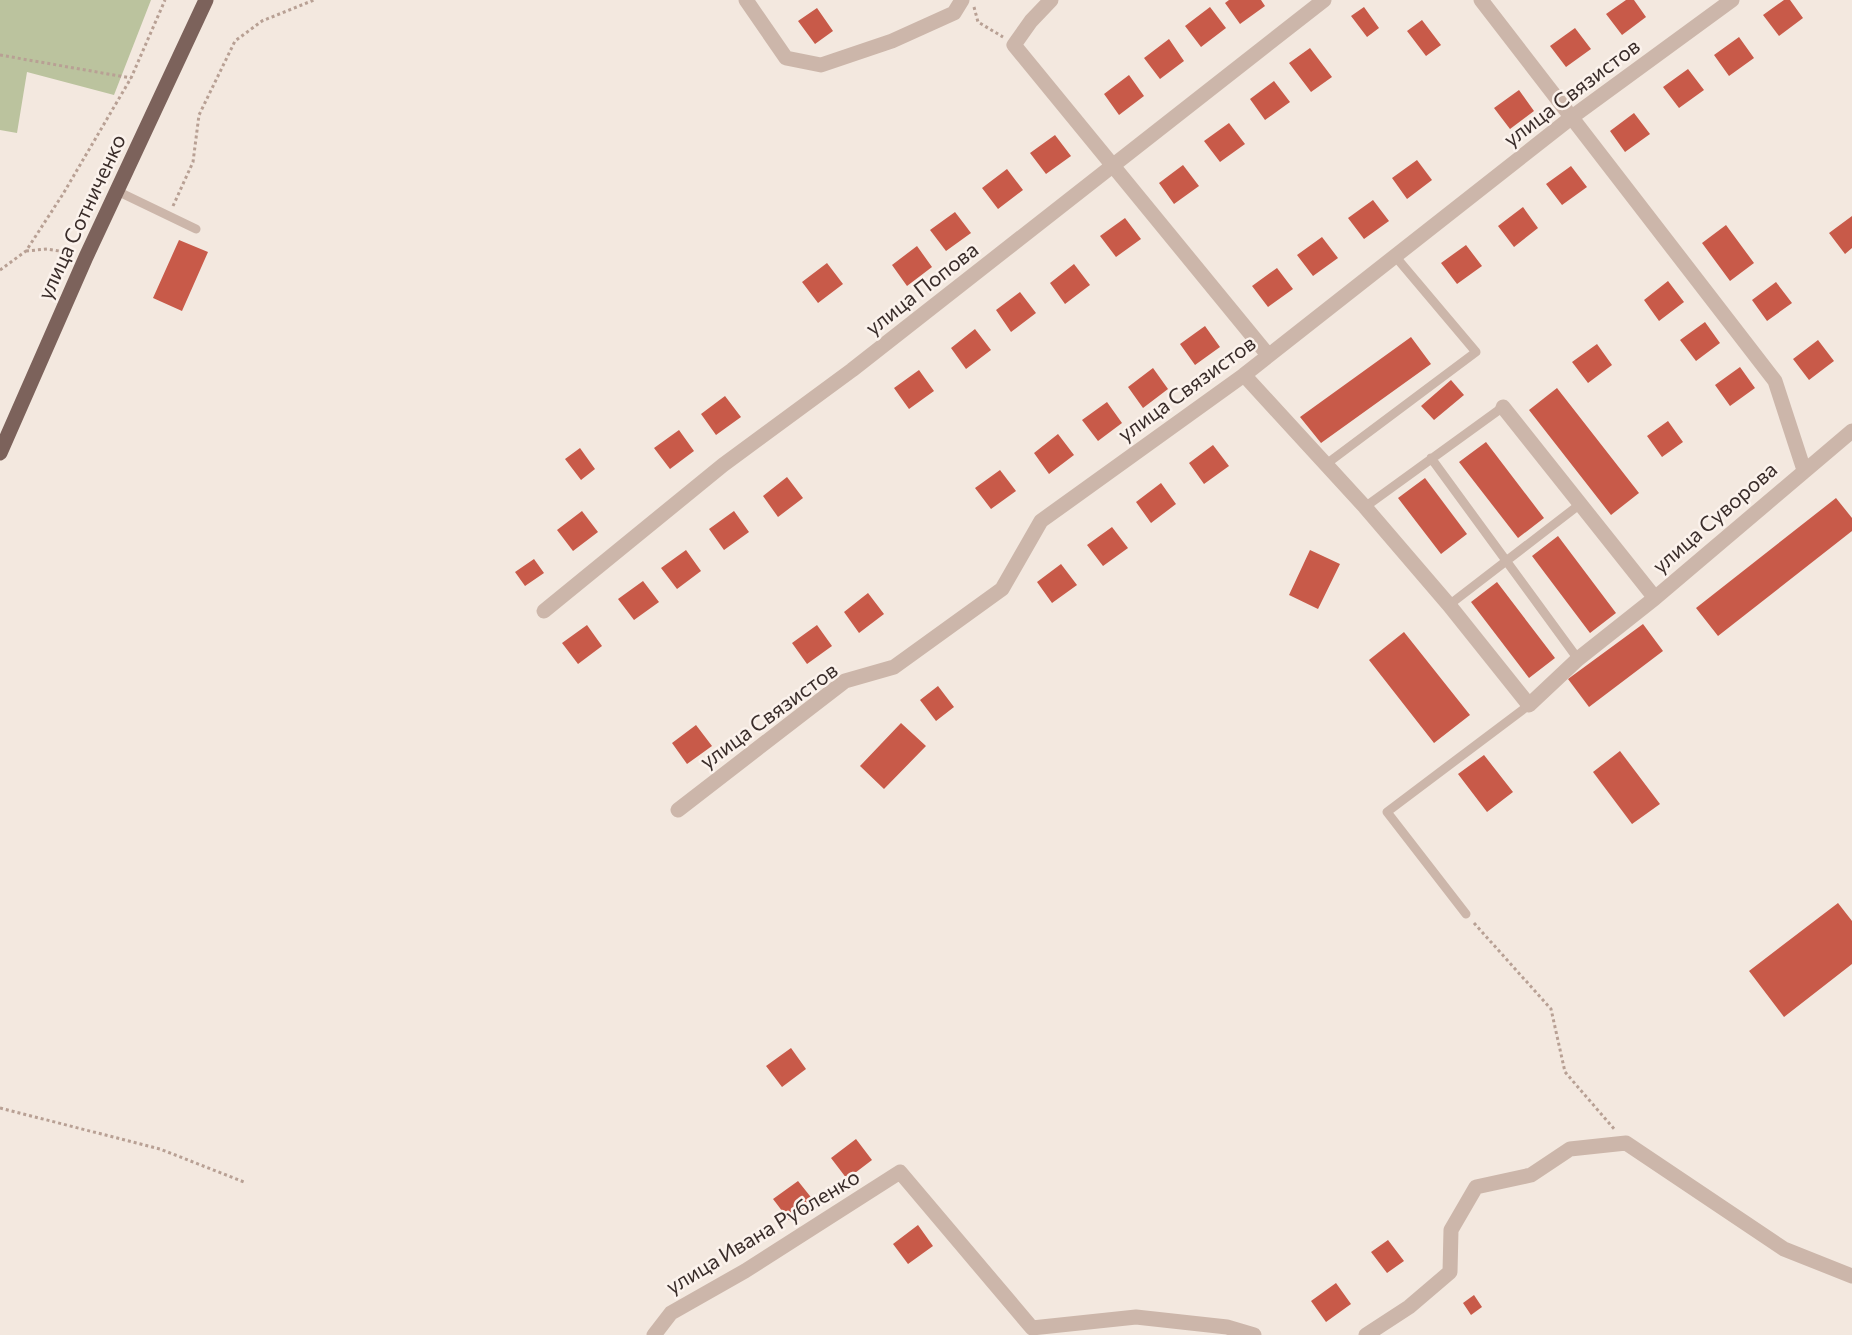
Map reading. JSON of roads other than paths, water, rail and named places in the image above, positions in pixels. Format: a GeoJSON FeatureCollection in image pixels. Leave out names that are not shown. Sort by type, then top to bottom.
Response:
{"type":"FeatureCollection","features":[{"type":"Feature","properties":{"kind":"main road","name":"улица Сотниченко"},"geometry":{"type":"LineString","coordinates":[[0,453],[86,257],[206,0]]}},
{"type":"Feature","properties":{"kind":"street"},"geometry":{"type":"LineString","coordinates":[[746,0],[786,58],[821,65],[882,45],[954,13],[962,0]]}},
{"type":"Feature","properties":{"kind":"street"},"geometry":{"type":"LineString","coordinates":[[1051,0],[1031,21],[1014,45],[1268,355]]}},
{"type":"Feature","properties":{"kind":"street","name":"улица Попова"},"geometry":{"type":"LineString","coordinates":[[544,611],[723,465],[852,370],[1324,0]]}},
{"type":"Feature","properties":{"kind":"street"},"geometry":{"type":"LineString","coordinates":[[1481,0],[1775,381],[1804,470]]}},
{"type":"Feature","properties":{"kind":"street","name":"улица Связистов"},"geometry":{"type":"LineString","coordinates":[[678,810],[845,681],[894,668],[1002,589],[1041,521],[1244,375],[1572,117],[1732,0]]}},
{"type":"Feature","properties":{"kind":"street"},"geometry":{"type":"LineString","coordinates":[[1244,375],[1365,507],[1449,605],[1529,705],[1578,659],[1655,598]]}},
{"type":"Feature","properties":{"kind":"street","name":"улица Суворова"},"geometry":{"type":"LineString","coordinates":[[1503,407],[1655,598],[1852,431]]}},
{"type":"Feature","properties":{"kind":"street"},"geometry":{"type":"LineString","coordinates":[[1366,1335],[1409,1308],[1450,1272],[1451,1230],[1476,1187],[1531,1175],[1570,1149],[1626,1143],[1784,1249],[1852,1276]]}},
{"type":"Feature","properties":{"kind":"street","name":"улица Ивана Рубленко"},"geometry":{"type":"LineString","coordinates":[[654,1335],[671,1312],[745,1271],[900,1172],[1032,1328],[1136,1317],[1227,1327],[1254,1335]]}},
{"type":"Feature","properties":{"kind":"lane"},"geometry":{"type":"LineString","coordinates":[[117,191],[196,230]]}},
{"type":"Feature","properties":{"kind":"lane"},"geometry":{"type":"LineString","coordinates":[[1325,465],[1476,352],[1395,256]]}},
{"type":"Feature","properties":{"kind":"lane"},"geometry":{"type":"LineString","coordinates":[[1365,507],[1503,407]]}},
{"type":"Feature","properties":{"kind":"lane"},"geometry":{"type":"LineString","coordinates":[[1431,458],[1578,659]]}},
{"type":"Feature","properties":{"kind":"lane"},"geometry":{"type":"LineString","coordinates":[[1449,605],[1580,505]]}},
{"type":"Feature","properties":{"kind":"lane"},"geometry":{"type":"LineString","coordinates":[[1466,914],[1387,812],[1529,705]]}}]}
